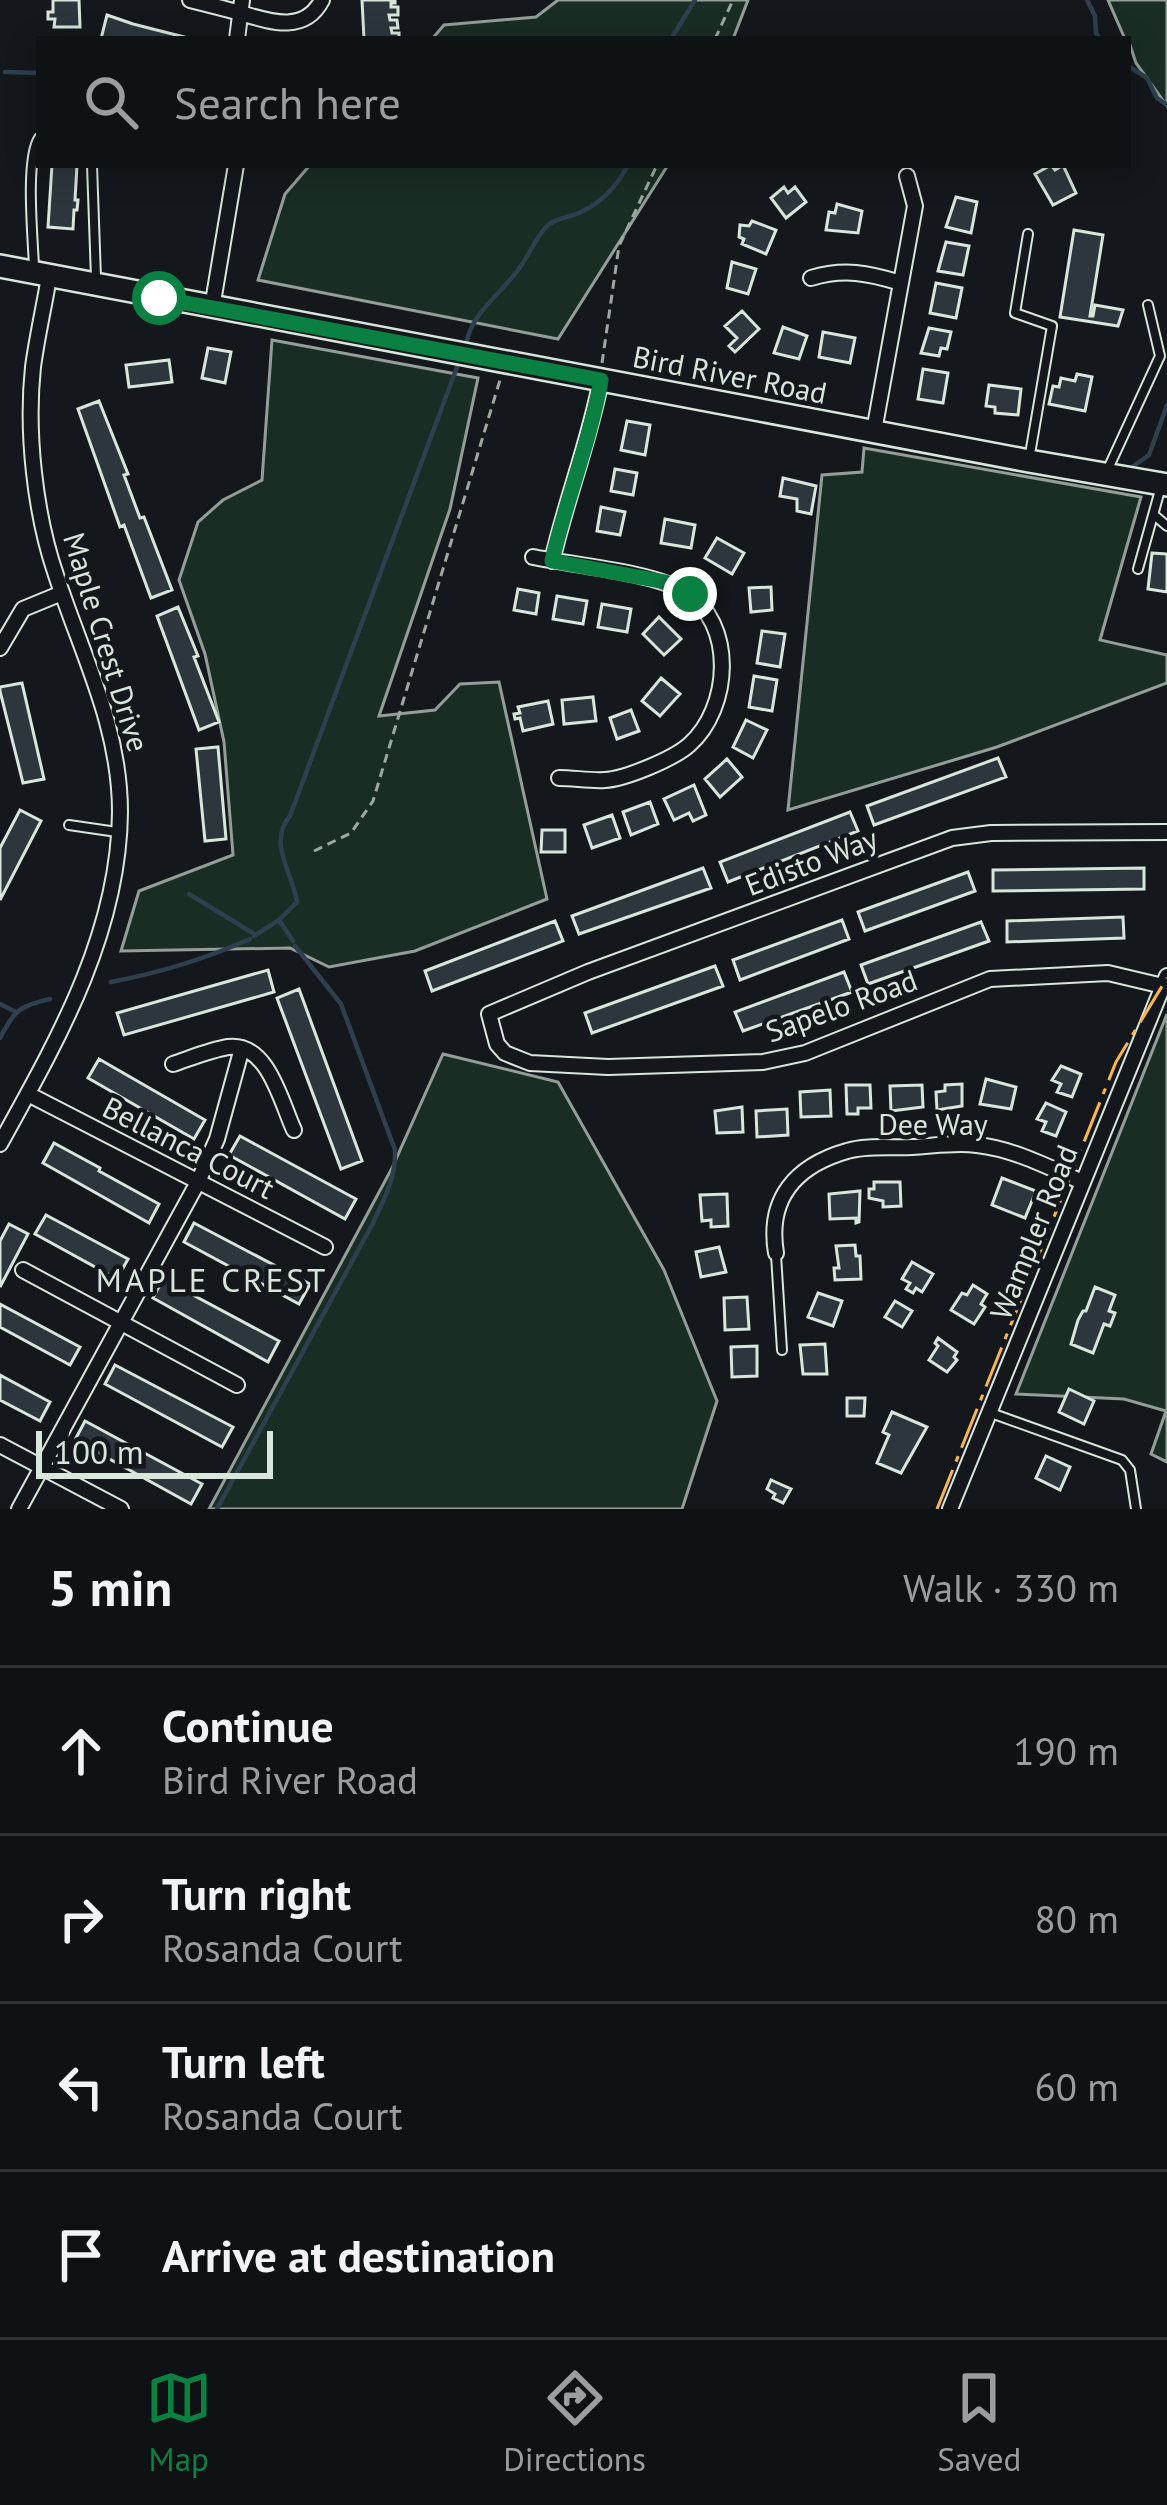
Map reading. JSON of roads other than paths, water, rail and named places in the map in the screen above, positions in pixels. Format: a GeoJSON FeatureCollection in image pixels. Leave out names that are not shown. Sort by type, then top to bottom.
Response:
{"type":"FeatureCollection","features":[{"type":"Feature","properties":{"kind":"street"},"geometry":{"type":"LineString","coordinates":[[190,0],[241,7],[266,22],[296,23],[317,10],[322,0]]}},
{"type":"Feature","properties":{"kind":"street"},"geometry":{"type":"LineString","coordinates":[[212,308],[235,168]]}},
{"type":"Feature","properties":{"kind":"street"},"geometry":{"type":"LineString","coordinates":[[874,431],[915,206],[907,176]]}},
{"type":"Feature","properties":{"kind":"street","name":"Bird River Road"},"geometry":{"type":"LineString","coordinates":[[0,266],[1164,484]]}},
{"type":"Feature","properties":{"kind":"street"},"geometry":{"type":"LineString","coordinates":[[812,278],[836,271],[864,272],[901,283]]}},
{"type":"Feature","properties":{"kind":"street","name":"Maple Crest Drive"},"geometry":{"type":"LineString","coordinates":[[0,1144],[72,1007],[100,935],[110,900],[118,832],[117,760],[110,726],[62,593],[37,488],[32,415],[41,275]]}},
{"type":"Feature","properties":{"kind":"street"},"geometry":{"type":"LineString","coordinates":[[552,561],[601,380]]}},
{"type":"Feature","properties":{"kind":"street"},"geometry":{"type":"LineString","coordinates":[[533,557],[665,582],[690,594],[712,620],[723,650],[719,690],[691,743],[669,758],[609,780],[559,778]]}},
{"type":"Feature","properties":{"kind":"street"},"geometry":{"type":"LineString","coordinates":[[0,648],[23,608],[62,593]]}},
{"type":"Feature","properties":{"kind":"street","name":"Edisto Way"},"geometry":{"type":"LineString","coordinates":[[489,1014],[952,838],[991,833],[1167,832]]}},
{"type":"Feature","properties":{"kind":"street","name":"Sapelo Road"},"geometry":{"type":"LineString","coordinates":[[489,1014],[497,1044],[505,1053],[530,1063],[608,1067],[763,1062],[825,1046],[989,979],[1108,973],[1165,981]]}},
{"type":"Feature","properties":{"kind":"street","name":"Wampler Road"},"geometry":{"type":"LineString","coordinates":[[950,1509],[1165,981]]}},
{"type":"Feature","properties":{"kind":"street"},"geometry":{"type":"LineString","coordinates":[[173,1064],[227,1047],[249,1051],[265,1065],[294,1130]]}},
{"type":"Feature","properties":{"kind":"street"},"geometry":{"type":"LineString","coordinates":[[19,1509],[198,1182],[218,1139],[242,1048]]}},
{"type":"Feature","properties":{"kind":"street","name":"Bellanca Court"},"geometry":{"type":"LineString","coordinates":[[28,1094],[325,1247]]}},
{"type":"Feature","properties":{"kind":"street","name":"Dee Way"},"geometry":{"type":"LineString","coordinates":[[776,1253],[772,1229],[777,1204],[791,1182],[815,1164],[849,1149],[974,1144],[1007,1151],[1082,1182]]}},
{"type":"Feature","properties":{"kind":"street"},"geometry":{"type":"LineString","coordinates":[[23,1270],[237,1385]]}},
{"type":"Feature","properties":{"kind":"street"},"geometry":{"type":"LineString","coordinates":[[0,1445],[121,1509]]}},
{"type":"Feature","properties":{"kind":"lane"},"geometry":{"type":"LineString","coordinates":[[36,143],[32,160],[41,275]]}},
{"type":"Feature","properties":{"kind":"lane"},"geometry":{"type":"LineString","coordinates":[[92,168],[96,286]]}},
{"type":"Feature","properties":{"kind":"lane"},"geometry":{"type":"LineString","coordinates":[[1028,234],[1015,314],[1052,326],[1029,461]]}},
{"type":"Feature","properties":{"kind":"lane"},"geometry":{"type":"LineString","coordinates":[[1106,475],[1160,356],[1148,305]]}},
{"type":"Feature","properties":{"kind":"lane"},"geometry":{"type":"LineString","coordinates":[[1138,569],[1164,484]]}},
{"type":"Feature","properties":{"kind":"lane"},"geometry":{"type":"LineString","coordinates":[[1153,514],[1167,526]]}},
{"type":"Feature","properties":{"kind":"lane"},"geometry":{"type":"LineString","coordinates":[[69,825],[118,832]]}},
{"type":"Feature","properties":{"kind":"lane"},"geometry":{"type":"LineString","coordinates":[[776,1253],[782,1350]]}},
{"type":"Feature","properties":{"kind":"lane"},"geometry":{"type":"LineString","coordinates":[[990,1412],[1122,1460],[1130,1470],[1136,1509]]}},
{"type":"Feature","properties":{"kind":"waterway"},"geometry":{"type":"LineString","coordinates":[[673,36],[695,0]]}},
{"type":"Feature","properties":{"kind":"waterway"},"geometry":{"type":"LineString","coordinates":[[1087,0],[1098,36]]}},
{"type":"Feature","properties":{"kind":"waterway"},"geometry":{"type":"LineString","coordinates":[[1131,68],[1147,78],[1157,98],[1167,105]]}},
{"type":"Feature","properties":{"kind":"waterway"},"geometry":{"type":"LineString","coordinates":[[5,72],[36,73]]}},
{"type":"Feature","properties":{"kind":"waterway"},"geometry":{"type":"LineString","coordinates":[[466,345],[481,313],[513,277],[546,227],[596,203],[626,168]]}},
{"type":"Feature","properties":{"kind":"waterway"},"geometry":{"type":"LineString","coordinates":[[254,936],[297,902],[281,847],[284,826],[457,367]]}},
{"type":"Feature","properties":{"kind":"waterway"},"geometry":{"type":"LineString","coordinates":[[1132,467],[1149,455],[1167,405]]}},
{"type":"Feature","properties":{"kind":"waterway"},"geometry":{"type":"LineString","coordinates":[[189,894],[256,935]]}},
{"type":"Feature","properties":{"kind":"waterway"},"geometry":{"type":"LineString","coordinates":[[279,920],[293,941]]}},
{"type":"Feature","properties":{"kind":"waterway"},"geometry":{"type":"LineString","coordinates":[[111,982],[182,965],[250,939]]}},
{"type":"Feature","properties":{"kind":"waterway"},"geometry":{"type":"LineString","coordinates":[[217,1509],[372,1225],[394,1170],[395,1150],[341,1004],[295,946]]}},
{"type":"Feature","properties":{"kind":"waterway"},"geometry":{"type":"LineString","coordinates":[[0,1038],[19,1011],[50,999]]}},
{"type":"Feature","properties":{"kind":"waterway"},"geometry":{"type":"LineString","coordinates":[[0,1004],[16,1012]]}},
{"type":"Feature","properties":{"kind":"district","name":"MAPLE CREST"},"geometry":{"type":"Point","coordinates":[212,1279]}}]}
